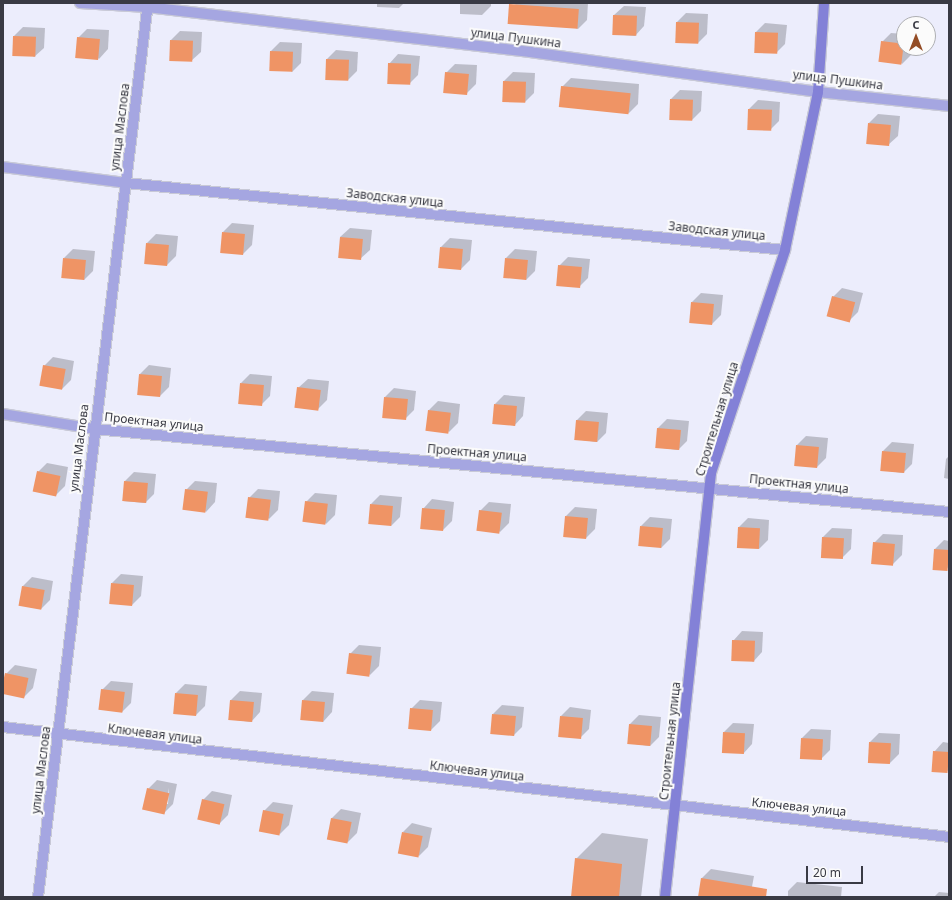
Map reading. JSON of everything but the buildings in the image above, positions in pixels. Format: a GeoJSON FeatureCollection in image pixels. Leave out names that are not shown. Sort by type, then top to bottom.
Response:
{"type":"FeatureCollection","features":[{"type":"Feature","properties":{"kind":"street","name":"улица Пушкина"},"geometry":{"type":"LineString","coordinates":[[80,3],[148,5],[522,51],[818,92],[949,106]]}},
{"type":"Feature","properties":{"kind":"street","name":"Строительная улица"},"geometry":{"type":"LineString","coordinates":[[665,897],[711,473],[785,250],[818,92],[824,3]]}},
{"type":"Feature","properties":{"kind":"street","name":"улица Маслова"},"geometry":{"type":"LineString","coordinates":[[38,897],[148,5]]}},
{"type":"Feature","properties":{"kind":"street","name":"Заводская улица"},"geometry":{"type":"LineString","coordinates":[[3,167],[126,183],[785,250]]}},
{"type":"Feature","properties":{"kind":"street","name":"Проектная улица"},"geometry":{"type":"LineString","coordinates":[[3,414],[95,429],[390,459],[710,488],[949,512]]}},
{"type":"Feature","properties":{"kind":"street","name":"Ключевая улица"},"geometry":{"type":"LineString","coordinates":[[3,727],[58,736],[949,837]]}}]}
